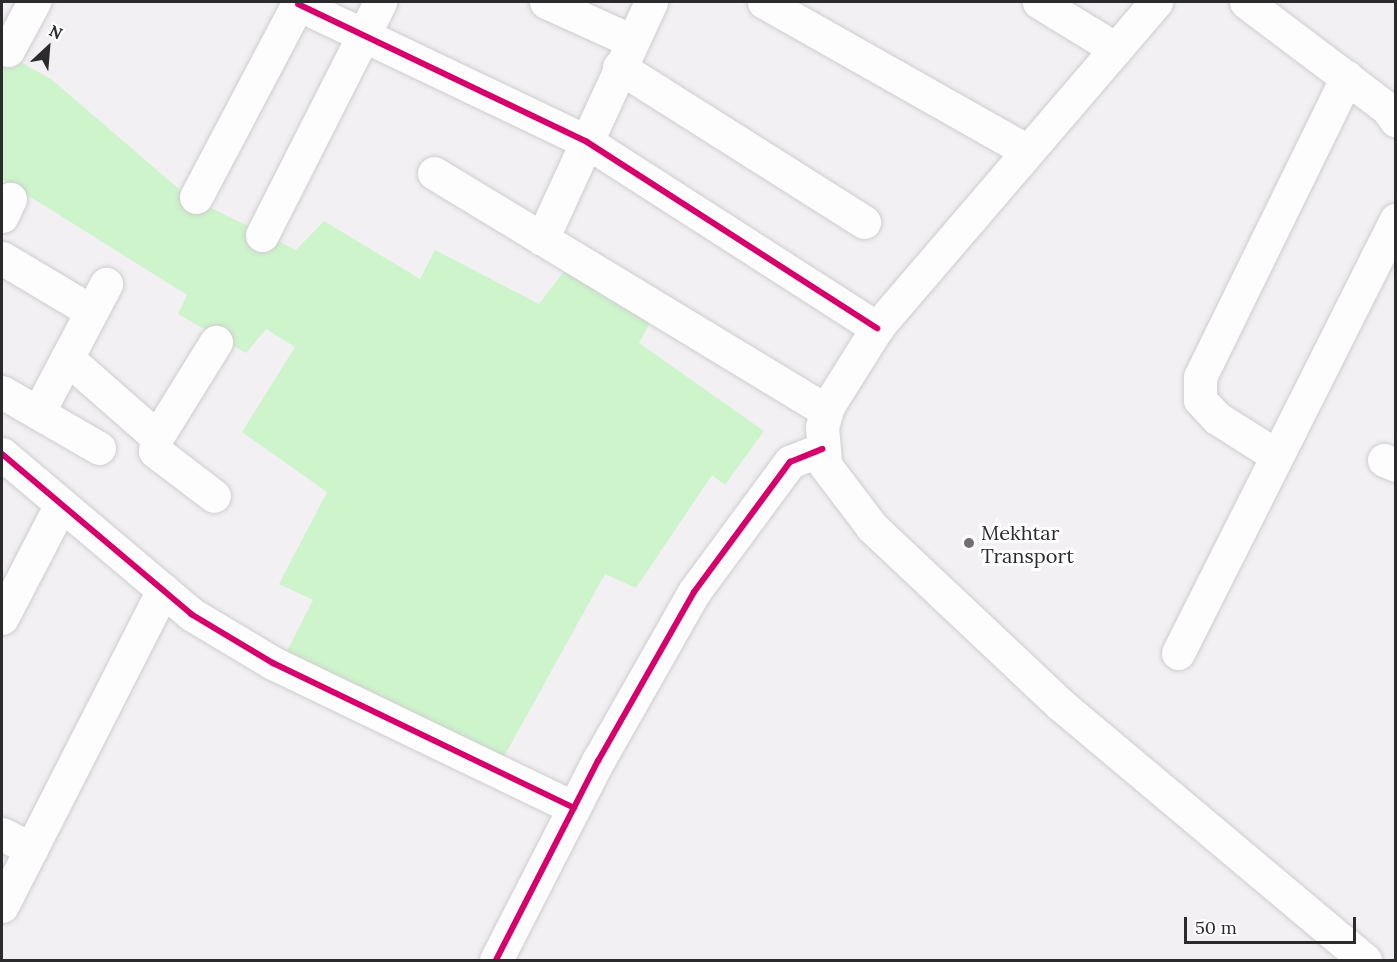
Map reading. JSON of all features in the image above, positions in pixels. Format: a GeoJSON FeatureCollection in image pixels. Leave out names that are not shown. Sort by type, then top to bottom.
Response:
{"type":"FeatureCollection","features":[{"type":"Feature","properties":{"kind":"street"},"geometry":{"type":"LineString","coordinates":[[8,50],[34,2]]}},
{"type":"Feature","properties":{"kind":"street"},"geometry":{"type":"LineString","coordinates":[[262,235],[380,2]]}},
{"type":"Feature","properties":{"kind":"street"},"geometry":{"type":"LineString","coordinates":[[546,2],[626,54],[864,222]]}},
{"type":"Feature","properties":{"kind":"street"},"geometry":{"type":"LineString","coordinates":[[542,239],[651,2]]}},
{"type":"Feature","properties":{"kind":"street"},"geometry":{"type":"LineString","coordinates":[[764,2],[1027,151]]}},
{"type":"Feature","properties":{"kind":"street"},"geometry":{"type":"LineString","coordinates":[[1039,2],[1116,49]]}},
{"type":"Feature","properties":{"kind":"street"},"geometry":{"type":"LineString","coordinates":[[1156,2],[877,328],[826,411],[822,449],[825,465],[872,527],[1061,705],[1365,960]]}},
{"type":"Feature","properties":{"kind":"street"},"geometry":{"type":"LineString","coordinates":[[1246,2],[1388,109],[1395,121]]}},
{"type":"Feature","properties":{"kind":"street"},"geometry":{"type":"LineString","coordinates":[[196,197],[299,3],[588,142],[877,328]]}},
{"type":"Feature","properties":{"kind":"street"},"geometry":{"type":"LineString","coordinates":[[1277,456],[1217,418],[1200,400],[1200,377],[1347,77]]}},
{"type":"Feature","properties":{"kind":"street"},"geometry":{"type":"LineString","coordinates":[[434,173],[826,411]]}},
{"type":"Feature","properties":{"kind":"street"},"geometry":{"type":"LineString","coordinates":[[1178,653],[1395,220]]}},
{"type":"Feature","properties":{"kind":"street"},"geometry":{"type":"LineString","coordinates":[[2,258],[98,298],[38,413]]}},
{"type":"Feature","properties":{"kind":"street"},"geometry":{"type":"LineString","coordinates":[[214,496],[155,451],[157,437],[216,342]]}},
{"type":"Feature","properties":{"kind":"street"},"geometry":{"type":"LineString","coordinates":[[67,358],[157,437]]}},
{"type":"Feature","properties":{"kind":"street"},"geometry":{"type":"LineString","coordinates":[[2,392],[99,448]]}},
{"type":"Feature","properties":{"kind":"street"},"geometry":{"type":"LineString","coordinates":[[496,960],[574,808],[694,592],[790,462],[822,449]]}},
{"type":"Feature","properties":{"kind":"street"},"geometry":{"type":"LineString","coordinates":[[2,454],[191,614],[273,663],[574,808]]}},
{"type":"Feature","properties":{"kind":"street"},"geometry":{"type":"LineString","coordinates":[[2,618],[61,504]]}},
{"type":"Feature","properties":{"kind":"street"},"geometry":{"type":"LineString","coordinates":[[2,906],[163,590]]}},
{"type":"Feature","properties":{"kind":"street"},"geometry":{"type":"LineString","coordinates":[[2,834],[31,849]]}},
{"type":"Feature","properties":{"kind":"green space"},"geometry":{"type":"Polygon","coordinates":[[[2,52],[51,79],[187,196],[296,250],[324,221],[420,279],[435,250],[539,304],[568,266],[657,309],[639,343],[764,431],[725,485],[712,475],[636,588],[605,574],[502,760],[287,651],[313,600],[279,584],[327,492],[242,432],[295,347],[266,329],[246,353],[178,314],[187,295],[2,179],[2,52]]]}},
{"type":"Feature","properties":{"kind":"cycle path"},"geometry":{"type":"LineString","coordinates":[[298,4],[587,142],[877,328]]}},
{"type":"Feature","properties":{"kind":"cycle path"},"geometry":{"type":"LineString","coordinates":[[496,960],[598,761],[694,592],[790,462],[822,449]]}},
{"type":"Feature","properties":{"kind":"cycle path"},"geometry":{"type":"LineString","coordinates":[[2,454],[191,614],[273,663],[574,808]]}},
{"type":"Feature","properties":{"kind":"place","name":"Mekhtar Transport"},"geometry":{"type":"Point","coordinates":[969,543]}}]}
